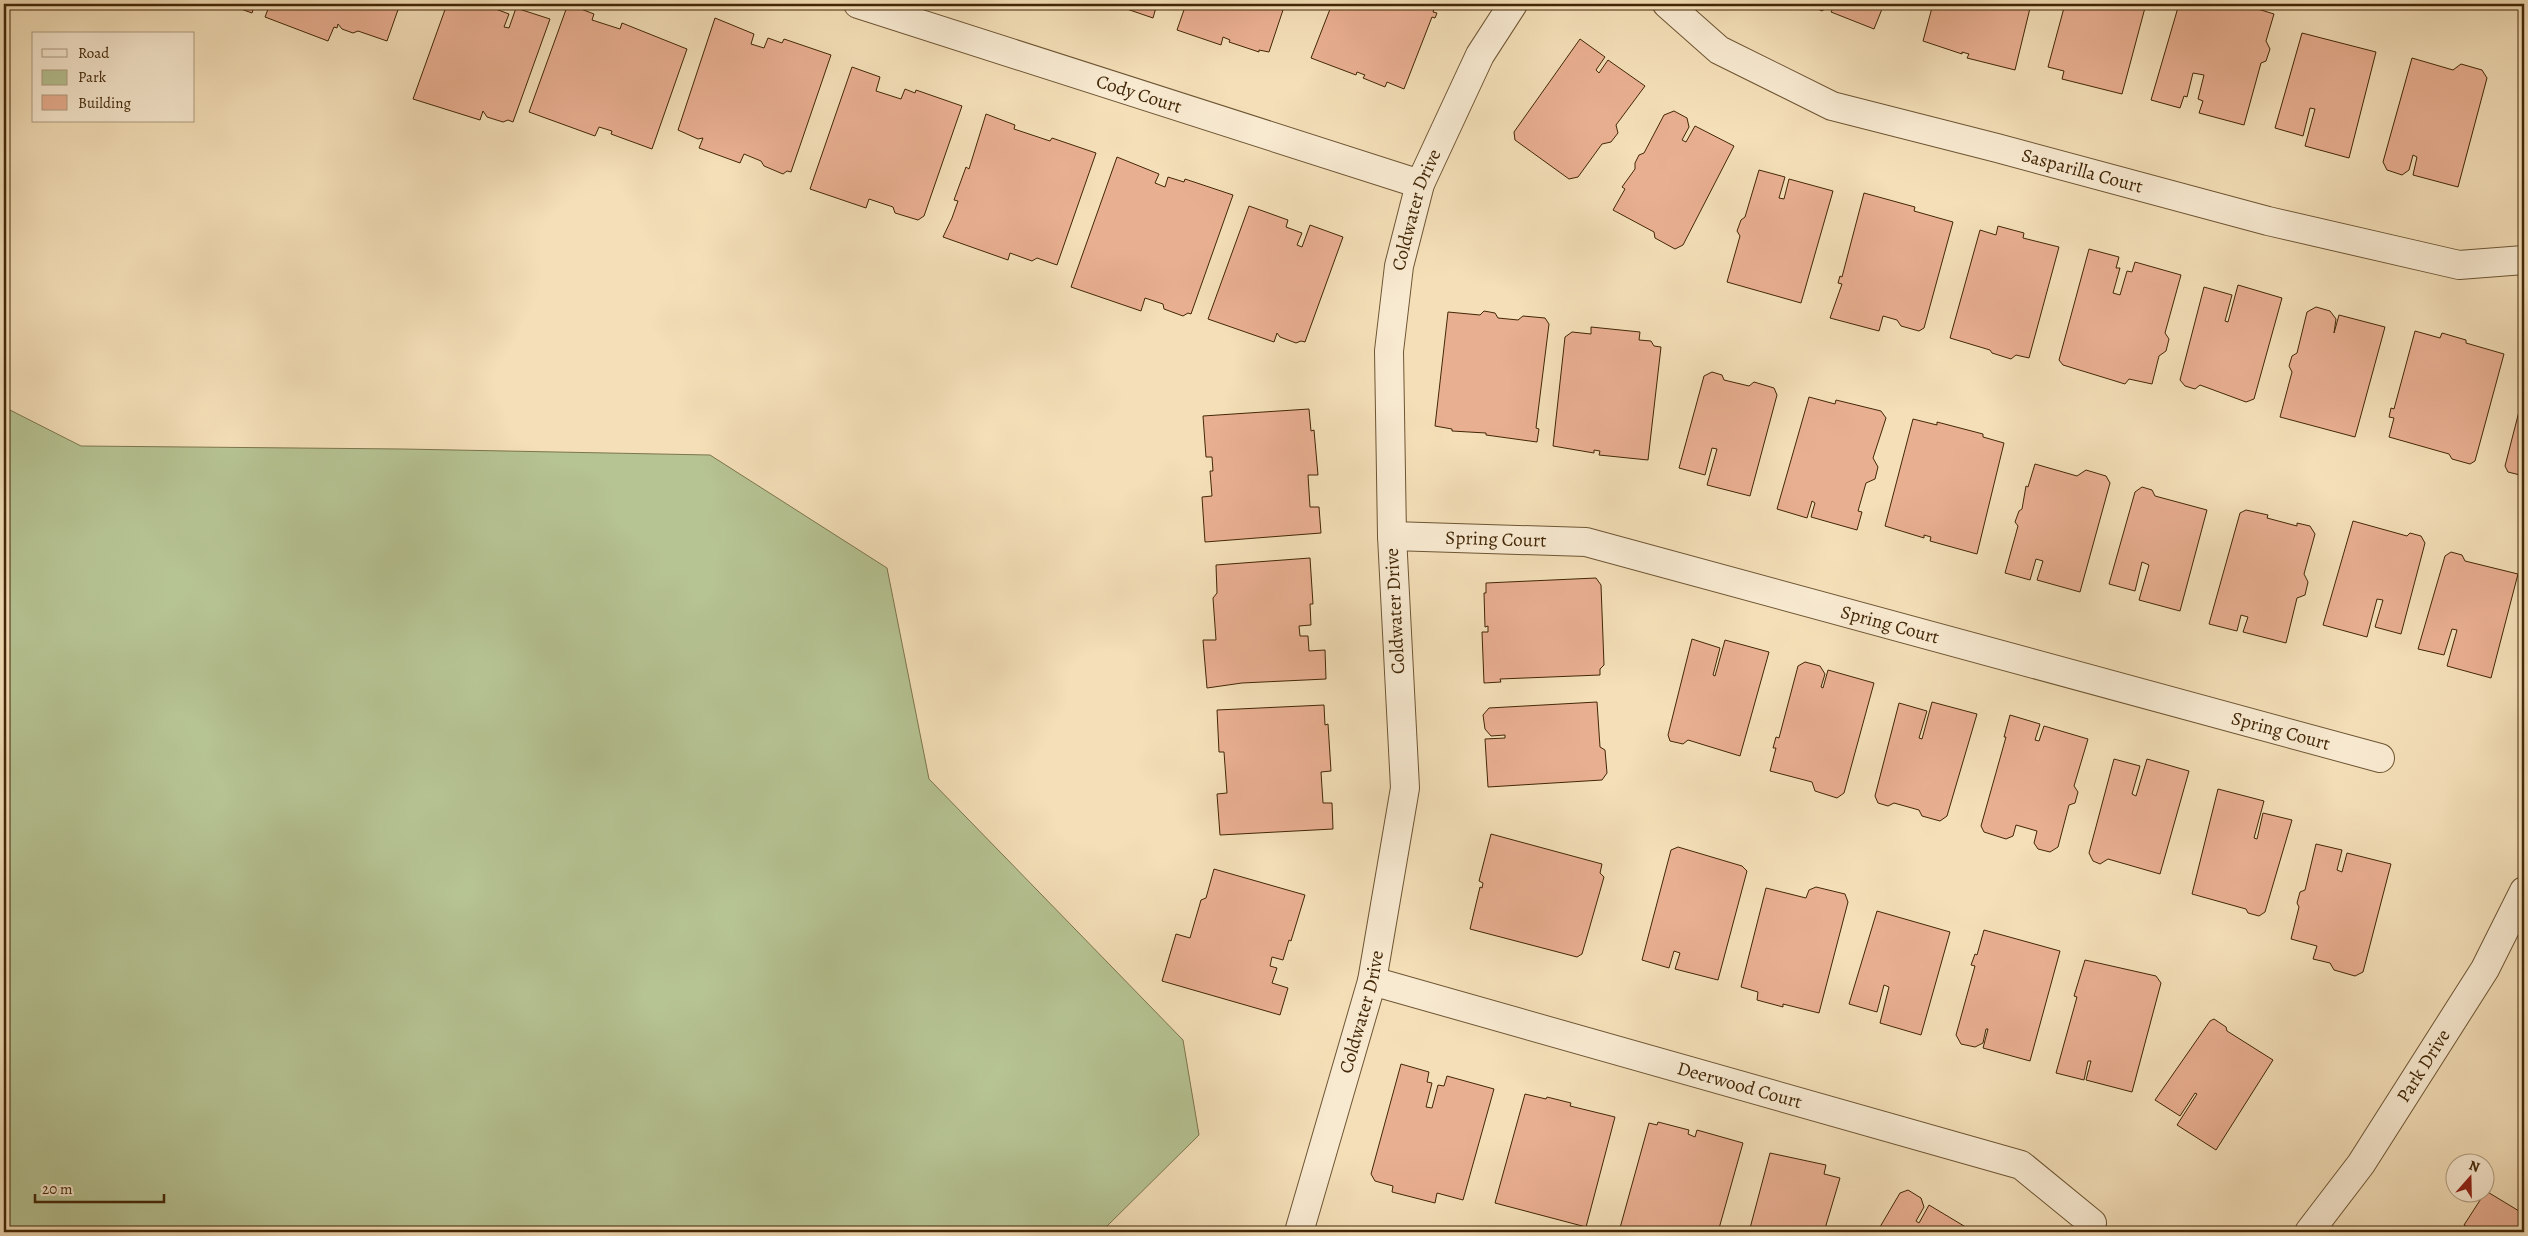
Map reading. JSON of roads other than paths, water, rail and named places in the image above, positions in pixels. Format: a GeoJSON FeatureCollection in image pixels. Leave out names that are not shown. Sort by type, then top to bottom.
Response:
{"type":"FeatureCollection","features":[{"type":"Feature","properties":{"kind":"street","name":"Cody Court"},"geometry":{"type":"LineString","coordinates":[[858,4],[1420,184]]}},
{"type":"Feature","properties":{"kind":"street","name":"Coldwater Drive"},"geometry":{"type":"LineString","coordinates":[[1299,1232],[1372,981],[1405,788],[1392,536],[1389,351],[1399,266],[1420,184],[1480,55],[1513,4]]}},
{"type":"Feature","properties":{"kind":"street","name":"Sasparilla Court"},"geometry":{"type":"LineString","coordinates":[[1667,4],[1720,50],[1832,106],[2268,221],[2459,265],[2524,260]]}},
{"type":"Feature","properties":{"kind":"street","name":"Spring Court"},"geometry":{"type":"LineString","coordinates":[[1392,536],[1586,542],[2380,758]]}},
{"type":"Feature","properties":{"kind":"street","name":"Park Drive"},"geometry":{"type":"LineString","coordinates":[[2309,1232],[2361,1164],[2484,969],[2524,891]]}},
{"type":"Feature","properties":{"kind":"street","name":"Deerwood Court"},"geometry":{"type":"LineString","coordinates":[[1372,981],[2021,1166],[2092,1223]]}}]}
